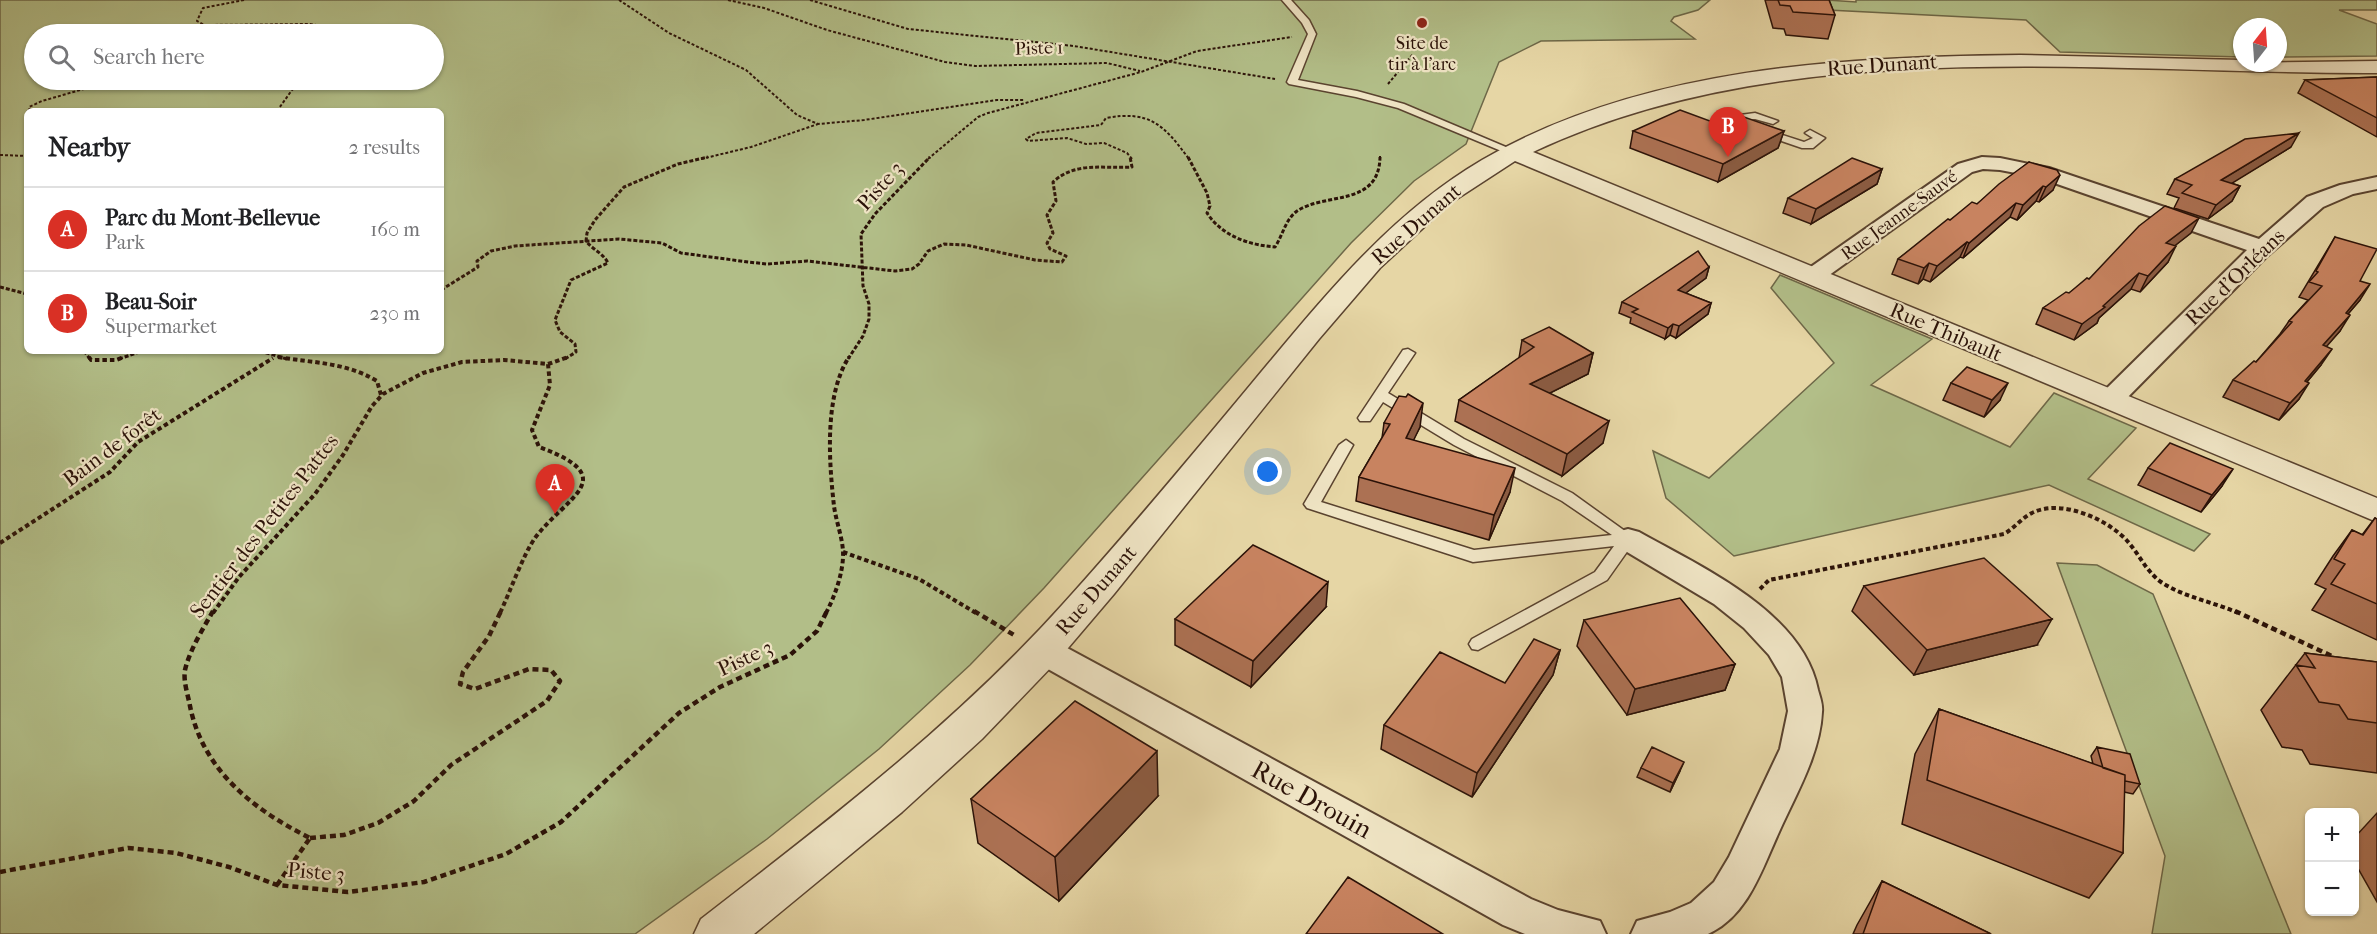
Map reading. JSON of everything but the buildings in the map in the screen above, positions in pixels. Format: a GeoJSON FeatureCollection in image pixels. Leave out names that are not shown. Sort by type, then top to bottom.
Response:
{"type":"FeatureCollection","features":[{"type":"Feature","properties":{"kind":"street","name":"Rue Dunant"},"geometry":{"type":"LineString","coordinates":[[718,934],[908,783],[990,708],[1028,643],[1106,580],[1354,279],[1409,225],[1443,196],[1515,153],[1577,125],[1669,96],[1757,77],[1842,67],[1911,62],[2006,60],[2276,68],[2377,67]]}},
{"type":"Feature","properties":{"kind":"street","name":"Rue Thibault"},"geometry":{"type":"LineString","coordinates":[[1515,153],[2377,511]]}},
{"type":"Feature","properties":{"kind":"street","name":"Rue Jeanne-Sauvé"},"geometry":{"type":"LineString","coordinates":[[1813,276],[1965,168],[1982,164],[2010,165],[2043,172],[2263,248]]}},
{"type":"Feature","properties":{"kind":"street","name":"Rue d'Orléans"},"geometry":{"type":"LineString","coordinates":[[2110,400],[2263,248],[2315,202],[2336,192],[2377,183]]}},
{"type":"Feature","properties":{"kind":"street"},"geometry":{"type":"LineString","coordinates":[[1628,539],[1740,607],[1779,643],[1793,664],[1802,686],[1806,708],[1805,729],[1743,869],[1728,895],[1705,916],[1673,930],[1652,934]]}},
{"type":"Feature","properties":{"kind":"street","name":"Rue Drouin"},"geometry":{"type":"LineString","coordinates":[[1028,643],[1517,912],[1556,928],[1585,934]]}},
{"type":"Feature","properties":{"kind":"lane"},"geometry":{"type":"LineString","coordinates":[[1286,0],[1306,22],[1312,34],[1292,82],[1334,88],[1381,100],[1420,113],[1515,153]]}},
{"type":"Feature","properties":{"kind":"lane"},"geometry":{"type":"LineString","coordinates":[[1773,121],[1755,116],[1725,120],[1802,145],[1809,146],[1820,138],[1810,133]]}},
{"type":"Feature","properties":{"kind":"lane"},"geometry":{"type":"LineString","coordinates":[[1365,418],[1408,353]]}},
{"type":"Feature","properties":{"kind":"lane"},"geometry":{"type":"LineString","coordinates":[[1381,394],[1458,442],[1567,497],[1628,539]]}},
{"type":"Feature","properties":{"kind":"lane"},"geometry":{"type":"LineString","coordinates":[[1346,445],[1312,504],[1473,556],[1628,539]]}},
{"type":"Feature","properties":{"kind":"lane"},"geometry":{"type":"LineString","coordinates":[[1478,644],[1601,576],[1628,539]]}},
{"type":"Feature","properties":{"kind":"path"},"geometry":{"type":"LineString","coordinates":[[202,24],[197,21],[203,8],[244,0]]}},
{"type":"Feature","properties":{"kind":"path"},"geometry":{"type":"LineString","coordinates":[[619,0],[669,33],[747,70],[797,115],[819,124]]}},
{"type":"Feature","properties":{"kind":"path","name":"Piste 1"},"geometry":{"type":"LineString","coordinates":[[728,0],[764,8],[827,30],[945,62],[975,66],[1107,63],[1141,72]]}},
{"type":"Feature","properties":{"kind":"path"},"geometry":{"type":"LineString","coordinates":[[810,0],[908,29],[1074,46],[1278,80]]}},
{"type":"Feature","properties":{"kind":"path"},"geometry":{"type":"LineString","coordinates":[[1141,72],[1197,51],[1312,34]]}},
{"type":"Feature","properties":{"kind":"path"},"geometry":{"type":"LineString","coordinates":[[1381,100],[1388,84],[1413,54]]}},
{"type":"Feature","properties":{"kind":"path","name":"Piste 3"},"geometry":{"type":"LineString","coordinates":[[0,872],[128,848],[176,853],[229,867],[277,885],[348,892],[424,882],[506,854],[561,822],[679,713],[720,687],[790,655],[818,631],[834,597],[843,552],[834,506],[830,424],[836,387],[844,365],[863,336],[869,319],[869,304],[863,286],[861,234],[874,214],[923,163],[978,117],[1032,100],[1141,72]]}},
{"type":"Feature","properties":{"kind":"path"},"geometry":{"type":"LineString","coordinates":[[29,108],[42,100],[78,90]]}},
{"type":"Feature","properties":{"kind":"path"},"geometry":{"type":"LineString","coordinates":[[279,108],[291,90]]}},
{"type":"Feature","properties":{"kind":"path"},"geometry":{"type":"LineString","coordinates":[[586,242],[587,234],[595,220],[624,187],[678,164],[751,147],[819,124],[864,120],[997,100],[1032,100]]}},
{"type":"Feature","properties":{"kind":"path"},"geometry":{"type":"LineString","coordinates":[[444,288],[473,272],[478,267],[477,261],[481,256],[491,251],[515,246],[586,242],[645,240],[662,243],[681,253],[726,259],[767,264],[807,261],[895,271],[912,269],[919,264],[928,251],[944,244],[966,245],[1035,260],[1062,262],[1066,256],[1050,249],[1047,243],[1053,233],[1047,215],[1056,201],[1053,182],[1058,175],[1081,167],[1093,165],[1132,167],[1132,159],[1126,153],[1104,143],[1086,144],[1067,138],[1028,141],[1026,138],[1036,133],[1101,125],[1106,118],[1114,116],[1149,118],[1167,129],[1192,163],[1192,170],[1206,187],[1210,206],[1207,213],[1214,225],[1224,232],[1265,247],[1275,247],[1280,241],[1287,221],[1298,211],[1364,189],[1378,173],[1380,156]]}},
{"type":"Feature","properties":{"kind":"path"},"geometry":{"type":"LineString","coordinates":[[0,155],[24,156]]}},
{"type":"Feature","properties":{"kind":"path"},"geometry":{"type":"LineString","coordinates":[[266,354],[273,358],[333,363],[361,372],[377,381],[381,395],[435,368],[462,361],[491,359],[548,364],[565,359],[576,351],[575,344],[560,332],[555,320],[571,280],[608,263],[604,255],[586,242]]}},
{"type":"Feature","properties":{"kind":"path"},"geometry":{"type":"LineString","coordinates":[[0,287],[24,293]]}},
{"type":"Feature","properties":{"kind":"path"},"geometry":{"type":"LineString","coordinates":[[86,354],[91,360],[116,360],[133,354]]}},
{"type":"Feature","properties":{"kind":"path","name":"Bain de forêt"},"geometry":{"type":"LineString","coordinates":[[0,543],[110,472],[138,442],[273,358]]}},
{"type":"Feature","properties":{"kind":"path"},"geometry":{"type":"LineString","coordinates":[[277,885],[310,838],[344,835],[378,823],[414,801],[451,765],[547,701],[560,681],[551,670],[529,669],[475,689],[460,684],[463,672],[489,636],[535,538],[577,495],[583,483],[581,472],[566,457],[539,447],[532,430],[550,385],[548,364]]}},
{"type":"Feature","properties":{"kind":"path","name":"Sentier des Petites Pattes"},"geometry":{"type":"LineString","coordinates":[[310,838],[266,815],[236,792],[205,751],[190,715],[184,672],[206,622],[235,584],[304,507],[341,457],[381,395]]}},
{"type":"Feature","properties":{"kind":"path"},"geometry":{"type":"LineString","coordinates":[[1740,607],[1769,580],[2004,534],[2015,529],[2027,516],[2037,510],[2052,509],[2090,517],[2121,534],[2145,567],[2164,583],[2223,606],[2338,659]]}},
{"type":"Feature","properties":{"kind":"path"},"geometry":{"type":"LineString","coordinates":[[843,552],[919,579],[1028,643]]}},
{"type":"Feature","properties":{"kind":"green space"},"geometry":{"type":"Polygon","coordinates":[[[0,0],[1710,0],[1698,10],[1674,17],[1671,21],[1695,39],[1541,41],[1499,62],[1466,144],[1414,181],[1351,243],[1044,588],[970,665],[879,749],[767,839],[635,934],[0,934],[0,0]]]}},
{"type":"Feature","properties":{"kind":"green space"},"geometry":{"type":"Polygon","coordinates":[[[1827,0],[1856,2],[1856,0],[2377,0],[2377,10],[2339,10],[2377,24],[2377,56],[2287,57],[2287,18],[2233,18],[2233,57],[2060,52],[2026,20],[1828,10],[1827,0]]]}},
{"type":"Feature","properties":{"kind":"green space"},"geometry":{"type":"Polygon","coordinates":[[[1780,275],[1932,339],[1871,385],[2010,447],[2054,393],[2136,428],[2088,479],[2210,534],[2194,551],[2049,485],[1734,556],[1666,498],[1653,451],[1709,478],[1834,363],[1771,288],[1780,275]]]}},
{"type":"Feature","properties":{"kind":"green space"},"geometry":{"type":"Polygon","coordinates":[[[2057,563],[2097,565],[2153,594],[2291,934],[2152,934],[2165,856],[2057,563]]]}},
{"type":"Feature","properties":{"kind":"place","name":"Site de tir à l'arc"},"geometry":{"type":"Point","coordinates":[1422,23]}},
{"type":"Feature","properties":{"kind":"place","name":"Beau-Soir"},"geometry":{"type":"Point","coordinates":[1728,157]}},
{"type":"Feature","properties":{"kind":"place","name":"Parc du Mont-Bellevue"},"geometry":{"type":"Point","coordinates":[555,514]}}]}
